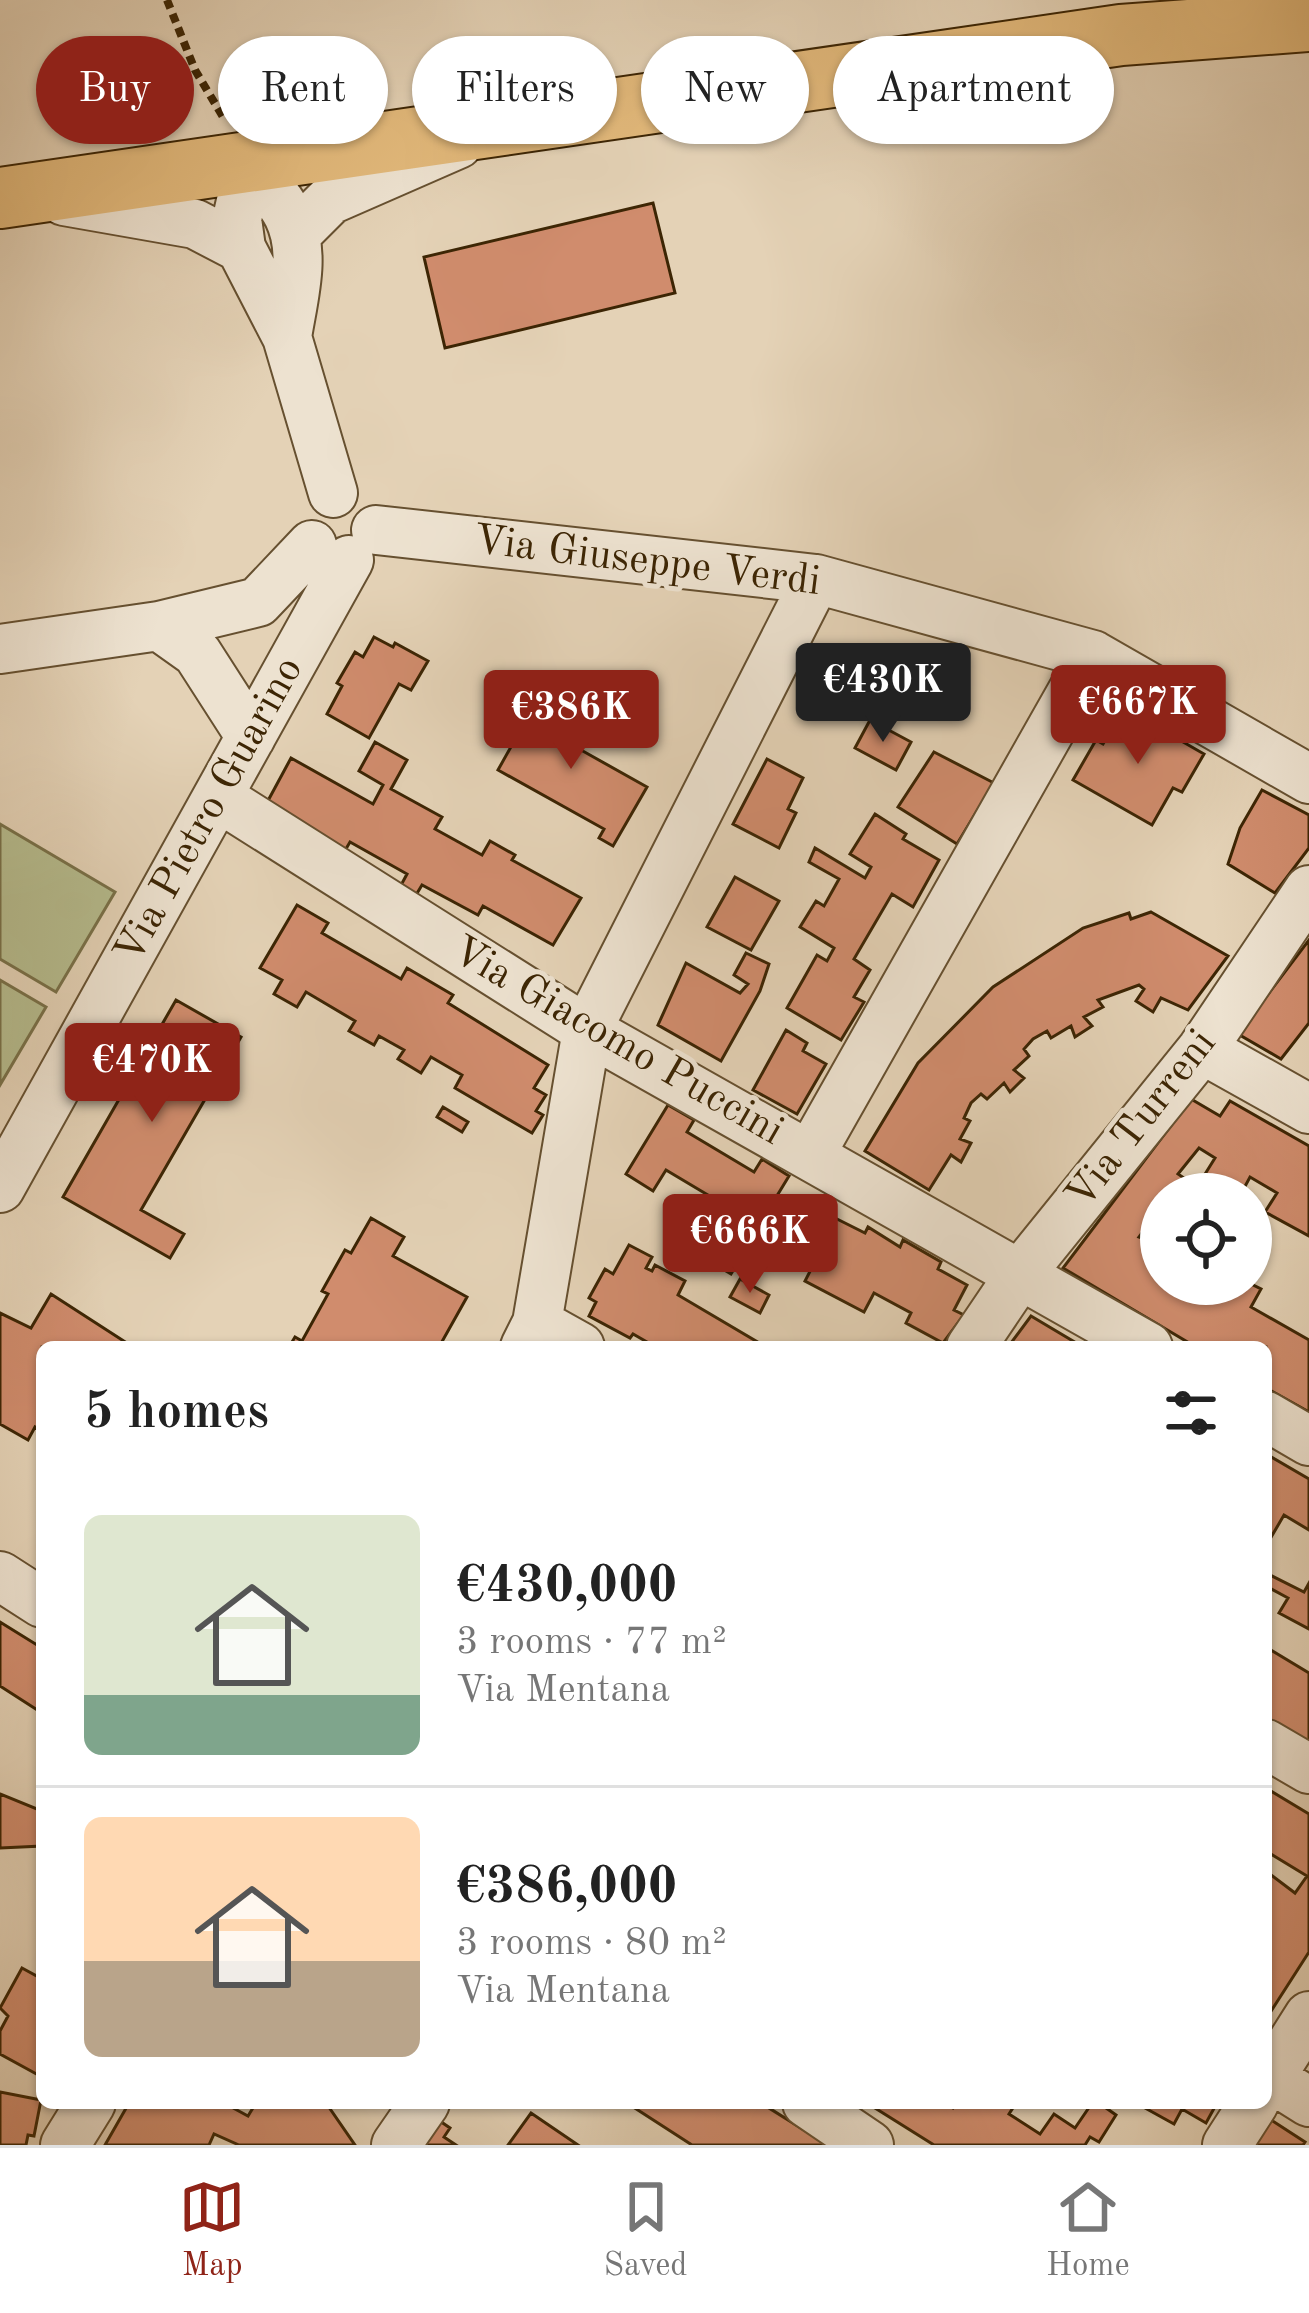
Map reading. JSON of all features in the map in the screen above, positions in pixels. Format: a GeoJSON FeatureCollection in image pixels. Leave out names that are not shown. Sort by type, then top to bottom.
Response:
{"type":"FeatureCollection","features":[{"type":"Feature","properties":{"kind":"main road"},"geometry":{"type":"LineString","coordinates":[[617,107],[1121,35],[1309,21]]}},
{"type":"Feature","properties":{"kind":"main road"},"geometry":{"type":"LineString","coordinates":[[12,196],[412,137]]}},
{"type":"Feature","properties":{"kind":"street"},"geometry":{"type":"LineString","coordinates":[[296,233],[330,200],[452,144]]}},
{"type":"Feature","properties":{"kind":"street"},"geometry":{"type":"LineString","coordinates":[[250,161],[296,233],[298,272],[286,338]]}},
{"type":"Feature","properties":{"kind":"street"},"geometry":{"type":"LineString","coordinates":[[0,649],[159,626],[258,602],[346,545],[374,514],[364,500],[350,493],[333,493],[286,338],[241,248],[237,219],[250,161]]}},
{"type":"Feature","properties":{"kind":"street"},"geometry":{"type":"LineString","coordinates":[[12,196],[165,216],[195,224],[241,248]]}},
{"type":"Feature","properties":{"kind":"street","name":"Via Giuseppe Verdi"},"geometry":{"type":"LineString","coordinates":[[346,545],[816,579],[1093,655],[1309,779]]}},
{"type":"Feature","properties":{"kind":"street","name":"Via Pietro Guarino"},"geometry":{"type":"LineString","coordinates":[[0,1188],[251,737],[346,545]]}},
{"type":"Feature","properties":{"kind":"street"},"geometry":{"type":"LineString","coordinates":[[531,1335],[587,1030],[816,579]]}},
{"type":"Feature","properties":{"kind":"street"},"geometry":{"type":"LineString","coordinates":[[159,626],[197,653],[251,737]]}},
{"type":"Feature","properties":{"kind":"street"},"geometry":{"type":"LineString","coordinates":[[810,1155],[1093,655]]}},
{"type":"Feature","properties":{"kind":"street","name":"Via Giacomo Puccini"},"geometry":{"type":"LineString","coordinates":[[218,797],[587,1030],[1138,1341]]}},
{"type":"Feature","properties":{"kind":"street","name":"Via Turreni"},"geometry":{"type":"LineString","coordinates":[[975,1341],[1022,1274],[1202,1049],[1309,890]]}},
{"type":"Feature","properties":{"kind":"street"},"geometry":{"type":"LineString","coordinates":[[1202,1049],[1309,1109]]}},
{"type":"Feature","properties":{"kind":"street"},"geometry":{"type":"LineString","coordinates":[[1272,1419],[1309,1441]]}},
{"type":"Feature","properties":{"kind":"street"},"geometry":{"type":"LineString","coordinates":[[0,1576],[36,1599]]}},
{"type":"Feature","properties":{"kind":"street"},"geometry":{"type":"LineString","coordinates":[[1272,1747],[1309,1769]]}},
{"type":"Feature","properties":{"kind":"street"},"geometry":{"type":"LineString","coordinates":[[1273,2088],[1309,2016]]}},
{"type":"Feature","properties":{"kind":"street"},"geometry":{"type":"LineString","coordinates":[[64,2145],[87,2109]]}},
{"type":"Feature","properties":{"kind":"street"},"geometry":{"type":"LineString","coordinates":[[396,2145],[421,2109]]}},
{"type":"Feature","properties":{"kind":"street"},"geometry":{"type":"LineString","coordinates":[[816,2109],[869,2145]]}},
{"type":"Feature","properties":{"kind":"street"},"geometry":{"type":"LineString","coordinates":[[1227,2145],[1256,2109]]}},
{"type":"Feature","properties":{"kind":"path"},"geometry":{"type":"LineString","coordinates":[[167,0],[195,70],[250,161]]}},
{"type":"Feature","properties":{"kind":"green space"},"geometry":{"type":"Polygon","coordinates":[[[0,824],[115,892],[56,992],[0,959],[0,824]]]}},
{"type":"Feature","properties":{"kind":"green space"},"geometry":{"type":"Polygon","coordinates":[[[0,980],[46,1007],[0,1085],[0,980]]]}},
{"type":"Feature","properties":{"kind":"building"},"geometry":{"type":"Polygon","coordinates":[[[653,203],[675,293],[445,348],[424,257],[653,203]]]}},
{"type":"Feature","properties":{"kind":"building"},"geometry":{"type":"Polygon","coordinates":[[[374,637],[428,661],[411,690],[399,684],[369,738],[327,714],[342,686],[337,683],[355,652],[363,657],[374,637]]]}},
{"type":"Feature","properties":{"kind":"building"},"geometry":{"type":"Polygon","coordinates":[[[537,700],[591,731],[581,750],[647,787],[613,846],[599,838],[604,829],[498,770],[537,700]]]}},
{"type":"Feature","properties":{"kind":"building"},"geometry":{"type":"Polygon","coordinates":[[[1124,708],[1204,754],[1182,792],[1173,788],[1152,825],[1073,780],[1096,740],[1103,744],[1124,708]]]}},
{"type":"Feature","properties":{"kind":"building"},"geometry":{"type":"Polygon","coordinates":[[[870,720],[911,742],[896,770],[855,748],[870,720]]]}},
{"type":"Feature","properties":{"kind":"building"},"geometry":{"type":"Polygon","coordinates":[[[375,742],[407,760],[391,789],[442,817],[435,829],[482,855],[490,841],[515,855],[512,860],[581,898],[553,945],[483,906],[478,915],[422,885],[416,895],[400,887],[407,874],[350,842],[343,854],[263,810],[291,758],[373,804],[383,785],[359,771],[375,742]]]}},
{"type":"Feature","properties":{"kind":"building"},"geometry":{"type":"Polygon","coordinates":[[[934,752],[994,783],[957,844],[898,807],[934,752]]]}},
{"type":"Feature","properties":{"kind":"building"},"geometry":{"type":"Polygon","coordinates":[[[767,759],[803,778],[788,809],[796,813],[779,848],[733,824],[767,759]]]}},
{"type":"Feature","properties":{"kind":"building"},"geometry":{"type":"Polygon","coordinates":[[[1262,790],[1309,815],[1309,848],[1275,893],[1228,864],[1240,828],[1262,790]]]}},
{"type":"Feature","properties":{"kind":"building"},"geometry":{"type":"Polygon","coordinates":[[[875,814],[906,834],[903,839],[939,860],[913,907],[892,894],[854,959],[870,970],[854,997],[864,1002],[841,1040],[787,1008],[817,955],[827,961],[834,948],[800,927],[816,901],[824,906],[839,879],[809,862],[815,848],[865,878],[871,867],[850,854],[875,814]]]}},
{"type":"Feature","properties":{"kind":"building"},"geometry":{"type":"Polygon","coordinates":[[[735,877],[779,901],[751,950],[707,927],[735,877]]]}},
{"type":"Feature","properties":{"kind":"building"},"geometry":{"type":"Polygon","coordinates":[[[297,905],[328,923],[322,933],[401,979],[407,968],[453,995],[448,1003],[548,1065],[534,1088],[546,1095],[536,1111],[543,1115],[532,1133],[455,1088],[462,1075],[431,1057],[421,1073],[398,1059],[404,1050],[379,1036],[374,1045],[349,1031],[355,1021],[306,992],[297,1007],[274,994],[282,980],[260,968],[297,905]]]}},
{"type":"Feature","properties":{"kind":"building"},"geometry":{"type":"Polygon","coordinates":[[[1151,912],[1228,956],[1188,1010],[1161,998],[1153,1012],[1136,1001],[1144,989],[1139,985],[1098,1000],[1103,1007],[1084,1017],[1092,1026],[1075,1037],[1071,1026],[1051,1038],[1047,1031],[1033,1039],[1024,1049],[1029,1056],[1014,1070],[1024,1078],[1010,1092],[1004,1083],[987,1099],[981,1094],[971,1103],[964,1118],[970,1121],[960,1139],[971,1143],[961,1162],[951,1155],[929,1190],[865,1151],[918,1063],[993,987],[1083,928],[1129,913],[1131,919],[1151,912]]]}},
{"type":"Feature","properties":{"kind":"building"},"geometry":{"type":"Polygon","coordinates":[[[1309,940],[1309,1023],[1281,1059],[1238,1034],[1309,940]]]}},
{"type":"Feature","properties":{"kind":"building"},"geometry":{"type":"Polygon","coordinates":[[[746,953],[769,964],[760,991],[721,1061],[658,1025],[686,963],[740,993],[748,984],[734,975],[746,953]]]}},
{"type":"Feature","properties":{"kind":"building"},"geometry":{"type":"Polygon","coordinates":[[[176,1000],[241,1037],[141,1210],[184,1234],[170,1258],[63,1197],[176,1000]]]}},
{"type":"Feature","properties":{"kind":"building"},"geometry":{"type":"Polygon","coordinates":[[[786,1030],[807,1043],[803,1051],[826,1064],[797,1114],[753,1090],[786,1030]]]}},
{"type":"Feature","properties":{"kind":"building"},"geometry":{"type":"Polygon","coordinates":[[[1191,1099],[1220,1116],[1230,1101],[1309,1146],[1309,1236],[1272,1216],[1277,1193],[1272,1190],[1272,1173],[1206,1173],[1215,1158],[1199,1148],[1179,1173],[1140,1173],[1140,1305],[1252,1305],[1309,1340],[1309,1412],[1272,1391],[1272,1341],[1186,1341],[1063,1268],[1191,1099]]]}},
{"type":"Feature","properties":{"kind":"building"},"geometry":{"type":"Polygon","coordinates":[[[668,1105],[694,1120],[687,1132],[754,1172],[762,1159],[789,1176],[747,1245],[721,1229],[733,1210],[666,1170],[653,1191],[626,1174],[668,1105]]]}},
{"type":"Feature","properties":{"kind":"building"},"geometry":{"type":"Polygon","coordinates":[[[443,1107],[468,1122],[462,1132],[437,1117],[443,1107]]]}},
{"type":"Feature","properties":{"kind":"building"},"geometry":{"type":"Polygon","coordinates":[[[833,1217],[865,1233],[868,1227],[900,1247],[903,1240],[941,1262],[938,1269],[967,1285],[954,1310],[964,1315],[944,1341],[939,1341],[906,1323],[911,1313],[874,1293],[864,1312],[805,1281],[818,1256],[813,1252],[833,1217]]]}},
{"type":"Feature","properties":{"kind":"building"},"geometry":{"type":"Polygon","coordinates":[[[371,1218],[404,1237],[393,1256],[467,1297],[442,1341],[302,1341],[328,1294],[322,1291],[345,1250],[351,1253],[371,1218]]]}},
{"type":"Feature","properties":{"kind":"building"},"geometry":{"type":"Polygon","coordinates":[[[629,1245],[652,1257],[646,1268],[652,1271],[655,1265],[685,1281],[678,1295],[756,1341],[645,1341],[633,1334],[630,1338],[589,1316],[596,1302],[589,1298],[605,1269],[613,1274],[629,1245]]]}},
{"type":"Feature","properties":{"kind":"building"},"geometry":{"type":"Polygon","coordinates":[[[725,1250],[740,1259],[731,1274],[716,1265],[725,1250]]]}},
{"type":"Feature","properties":{"kind":"building"},"geometry":{"type":"Polygon","coordinates":[[[740,1279],[769,1295],[760,1313],[730,1297],[740,1279]]]}},
{"type":"Feature","properties":{"kind":"building"},"geometry":{"type":"Polygon","coordinates":[[[51,1294],[124,1341],[36,1341],[36,1428],[28,1440],[0,1424],[0,1313],[31,1328],[51,1294]]]}},
{"type":"Feature","properties":{"kind":"building"},"geometry":{"type":"Polygon","coordinates":[[[1031,1316],[1073,1341],[1012,1341],[1031,1316]]]}},
{"type":"Feature","properties":{"kind":"building"},"geometry":{"type":"Polygon","coordinates":[[[1272,1457],[1309,1479],[1309,1530],[1284,1515],[1272,1536],[1272,1457]]]}},
{"type":"Feature","properties":{"kind":"building"},"geometry":{"type":"Polygon","coordinates":[[[1272,1576],[1304,1592],[1309,1583],[1309,1629],[1279,1613],[1288,1598],[1272,1589],[1272,1576]]]}},
{"type":"Feature","properties":{"kind":"building"},"geometry":{"type":"Polygon","coordinates":[[[0,1622],[36,1644],[36,1709],[0,1686],[0,1622]]]}},
{"type":"Feature","properties":{"kind":"building"},"geometry":{"type":"Polygon","coordinates":[[[1272,1651],[1309,1673],[1309,1745],[1272,1723],[1272,1651]]]}},
{"type":"Feature","properties":{"kind":"building"},"geometry":{"type":"Polygon","coordinates":[[[1272,1792],[1309,1814],[1309,1952],[1272,2010],[1272,1876],[1295,1893],[1307,1876],[1272,1855],[1272,1792]]]}},
{"type":"Feature","properties":{"kind":"building"},"geometry":{"type":"Polygon","coordinates":[[[0,1794],[36,1809],[36,1846],[0,1848],[0,1794]]]}},
{"type":"Feature","properties":{"kind":"building"},"geometry":{"type":"Polygon","coordinates":[[[22,1968],[36,1976],[36,2074],[0,2054],[0,2031],[8,2016],[0,2008],[22,1968]]]}},
{"type":"Feature","properties":{"kind":"building"},"geometry":{"type":"Polygon","coordinates":[[[0,2092],[36,2099],[39,2109],[34,2136],[28,2135],[26,2145],[0,2145],[0,2092]]]}},
{"type":"Feature","properties":{"kind":"building"},"geometry":{"type":"Polygon","coordinates":[[[126,2109],[235,2109],[248,2116],[252,2109],[330,2109],[355,2145],[239,2145],[214,2134],[209,2145],[105,2145],[126,2109]]]}},
{"type":"Feature","properties":{"kind":"building"},"geometry":{"type":"Polygon","coordinates":[[[636,2109],[771,2109],[828,2145],[692,2145],[636,2109]]]}},
{"type":"Feature","properties":{"kind":"building"},"geometry":{"type":"Polygon","coordinates":[[[877,2109],[1012,2109],[1009,2114],[1040,2134],[1054,2114],[1075,2128],[1088,2109],[1108,2109],[1116,2115],[1099,2142],[1090,2137],[1085,2145],[934,2145],[877,2109]]]}},
{"type":"Feature","properties":{"kind":"building"},"geometry":{"type":"Polygon","coordinates":[[[1147,2109],[1182,2109],[1174,2124],[1147,2109]]]}},
{"type":"Feature","properties":{"kind":"building"},"geometry":{"type":"Polygon","coordinates":[[[1182,2109],[1214,2109],[1206,2123],[1182,2109]]]}},
{"type":"Feature","properties":{"kind":"building"},"geometry":{"type":"Polygon","coordinates":[[[531,2113],[578,2145],[508,2145],[531,2113]]]}},
{"type":"Feature","properties":{"kind":"building"},"geometry":{"type":"Polygon","coordinates":[[[434,2117],[450,2128],[444,2137],[456,2145],[414,2145],[434,2117]]]}},
{"type":"Feature","properties":{"kind":"building"},"geometry":{"type":"Polygon","coordinates":[[[1268,2118],[1305,2142],[1303,2145],[1250,2145],[1268,2118]]]}}]}
